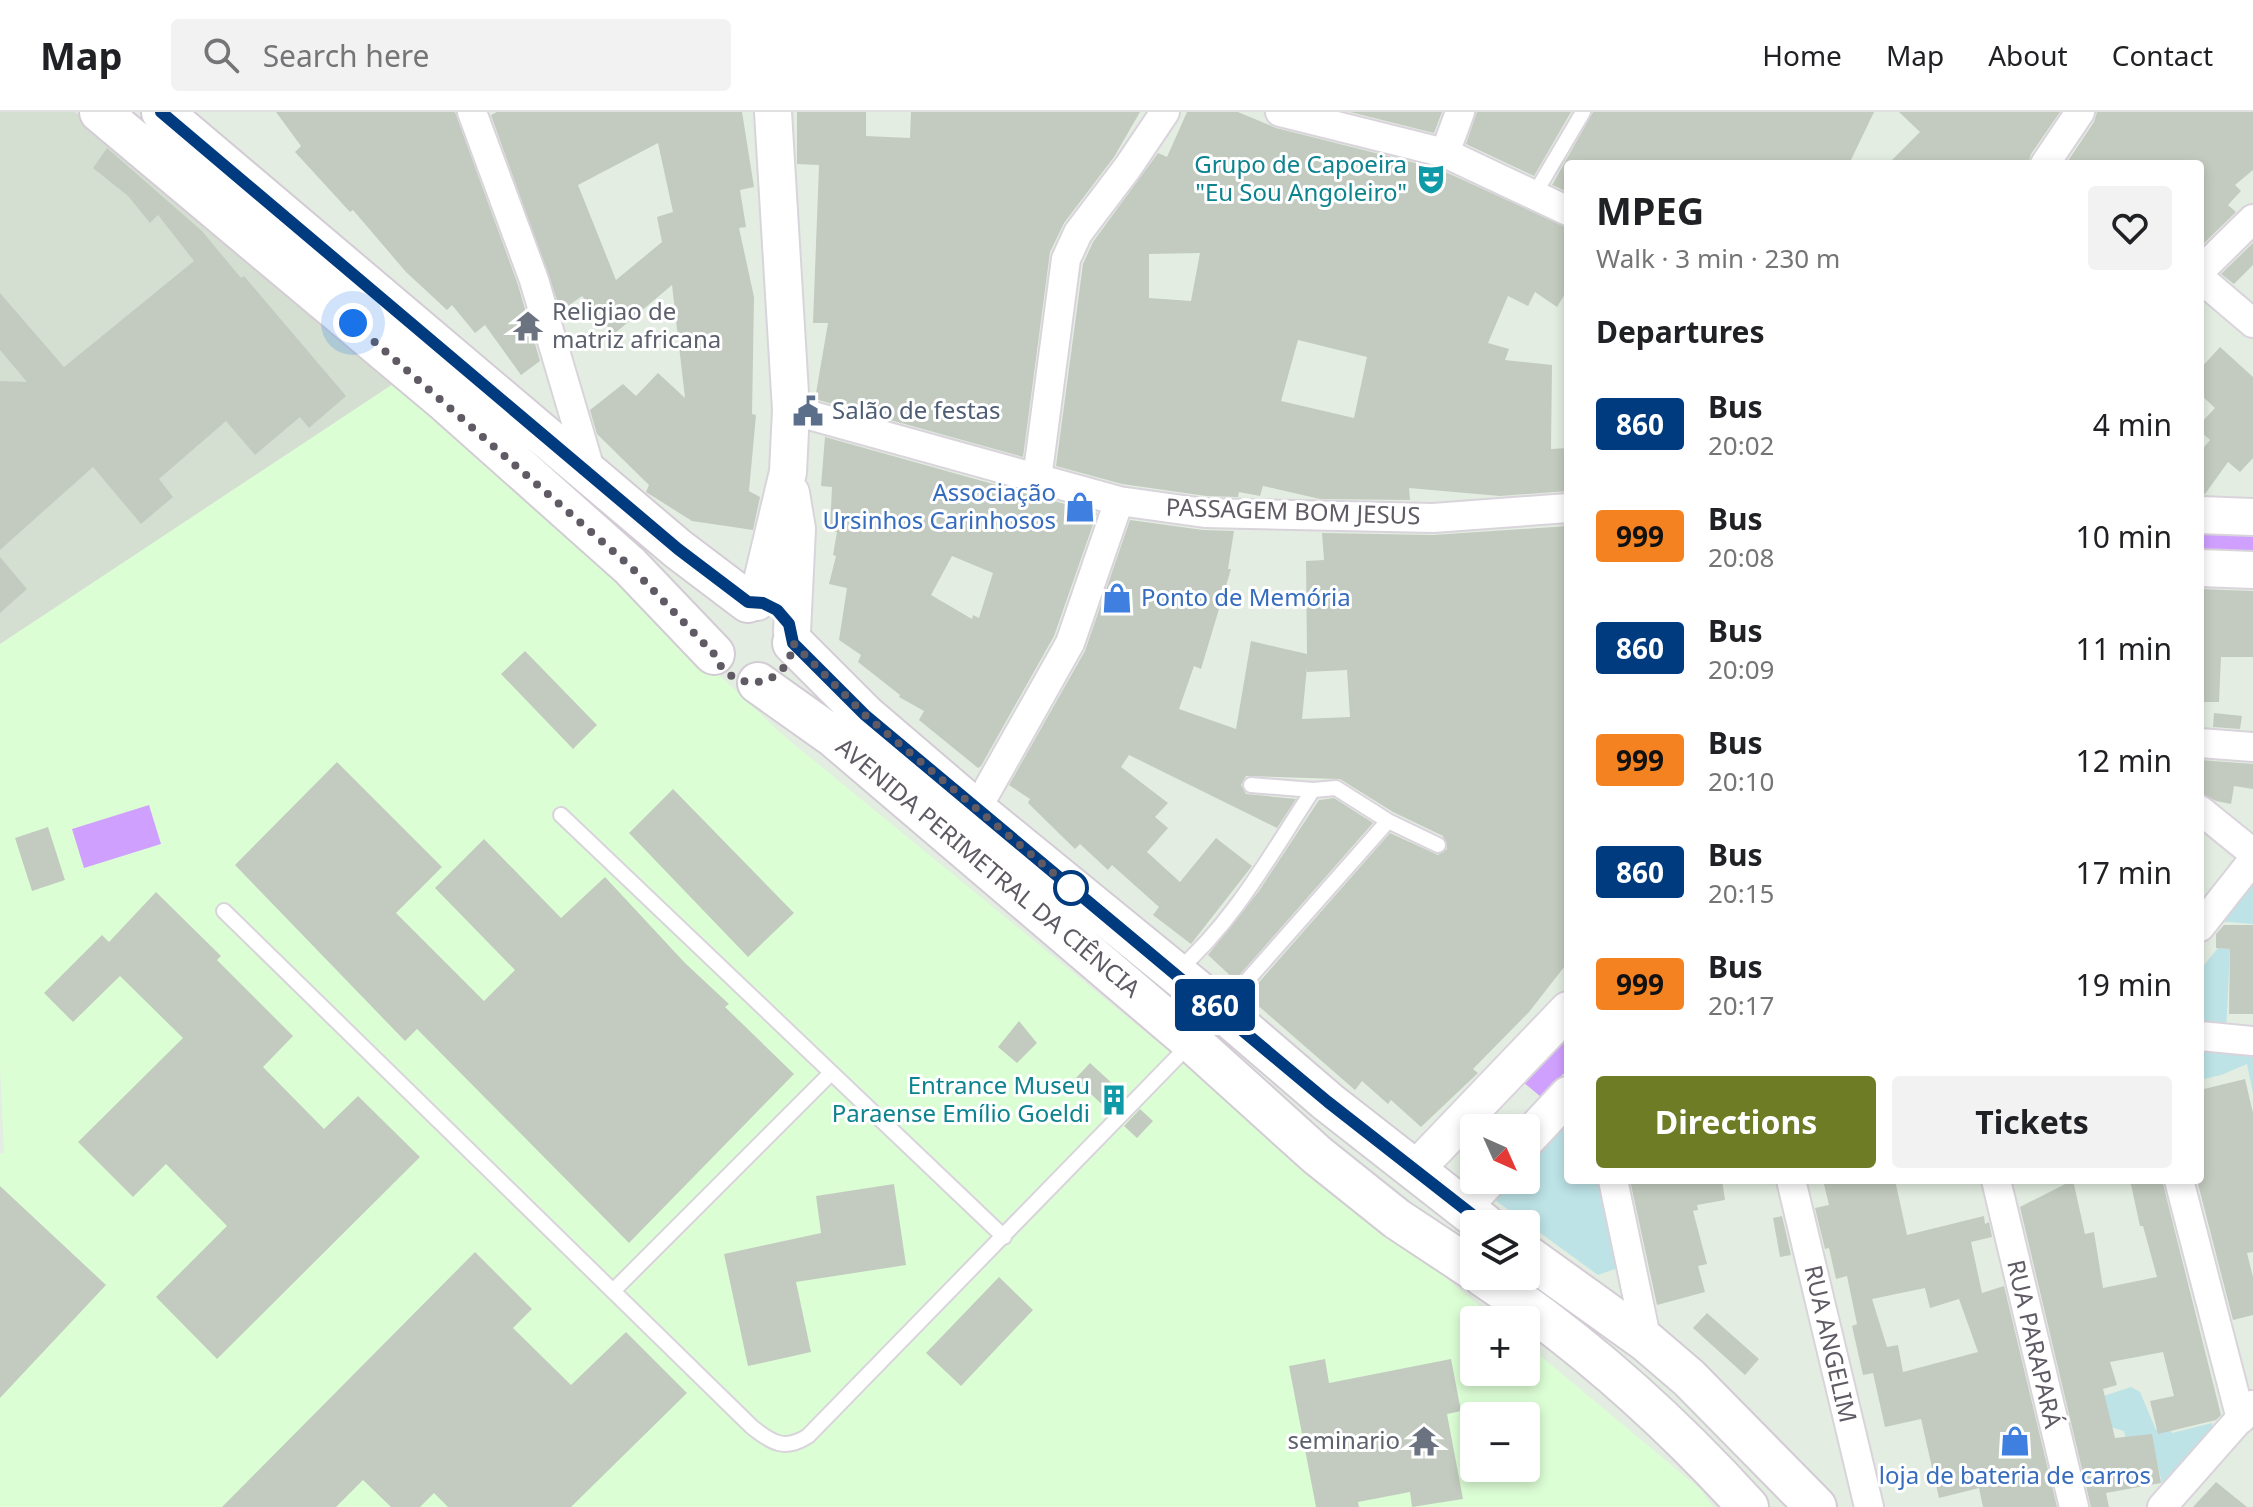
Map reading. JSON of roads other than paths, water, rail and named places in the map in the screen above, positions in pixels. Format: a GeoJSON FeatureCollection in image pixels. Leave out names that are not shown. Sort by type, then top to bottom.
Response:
{"type":"FeatureCollection","features":[{"type":"Feature","properties":{"kind":"main road"},"geometry":{"type":"LineString","coordinates":[[100,112],[447,403],[630,566],[714,654]]}},
{"type":"Feature","properties":{"kind":"main road"},"geometry":{"type":"LineString","coordinates":[[162,112],[593,477],[752,602],[777,610],[793,638],[789,662],[767,681],[758,683],[730,677],[717,663],[714,654],[714,631],[719,621],[726,612],[752,602]]}},
{"type":"Feature","properties":{"kind":"main road","name":"AVENIDA PERIMETRAL DA CIÊNCIA"},"geometry":{"type":"LineString","coordinates":[[793,638],[865,715],[1328,1102],[1414,1171],[1478,1204]]}},
{"type":"Feature","properties":{"kind":"main road","name":"AVENIDA PERIMETRAL DA CIÊNCIA"},"geometry":{"type":"LineString","coordinates":[[758,683],[834,737],[1192,1042],[1317,1155],[1397,1219],[1460,1261]]}},
{"type":"Feature","properties":{"kind":"main road"},"geometry":{"type":"LineString","coordinates":[[1540,1265],[1647,1342],[1689,1378],[1816,1507]]}},
{"type":"Feature","properties":{"kind":"main road"},"geometry":{"type":"LineString","coordinates":[[1502,1290],[1581,1348],[1653,1410],[1688,1441],[1748,1507]]}},
{"type":"Feature","properties":{"kind":"street"},"geometry":{"type":"LineString","coordinates":[[472,112],[534,280],[593,477]]}},
{"type":"Feature","properties":{"kind":"street"},"geometry":{"type":"LineString","coordinates":[[773,112],[791,410],[788,472],[797,529],[793,638]]}},
{"type":"Feature","properties":{"kind":"street"},"geometry":{"type":"LineString","coordinates":[[1037,479],[1066,259],[1078,233],[1165,112]]}},
{"type":"Feature","properties":{"kind":"street"},"geometry":{"type":"LineString","coordinates":[[1280,112],[1445,153],[1564,209]]}},
{"type":"Feature","properties":{"kind":"street"},"geometry":{"type":"LineString","coordinates":[[1445,153],[1460,112]]}},
{"type":"Feature","properties":{"kind":"street"},"geometry":{"type":"LineString","coordinates":[[2048,160],[2080,112]]}},
{"type":"Feature","properties":{"kind":"street"},"geometry":{"type":"LineString","coordinates":[[2204,267],[2253,219]]}},
{"type":"Feature","properties":{"kind":"street"},"geometry":{"type":"LineString","coordinates":[[2204,281],[2253,323]]}},
{"type":"Feature","properties":{"kind":"street","name":"PASSAGEM BOM JESUS"},"geometry":{"type":"LineString","coordinates":[[791,410],[1119,501],[1205,513],[1433,518],[1564,508]]}},
{"type":"Feature","properties":{"kind":"street"},"geometry":{"type":"LineString","coordinates":[[752,602],[788,472]]}},
{"type":"Feature","properties":{"kind":"street"},"geometry":{"type":"LineString","coordinates":[[976,810],[1070,643],[1119,501]]}},
{"type":"Feature","properties":{"kind":"street"},"geometry":{"type":"LineString","coordinates":[[2204,515],[2253,517]]}},
{"type":"Feature","properties":{"kind":"street"},"geometry":{"type":"LineString","coordinates":[[2204,568],[2253,570]]}},
{"type":"Feature","properties":{"kind":"street"},"geometry":{"type":"LineString","coordinates":[[2204,743],[2253,747]]}},
{"type":"Feature","properties":{"kind":"street"},"geometry":{"type":"LineString","coordinates":[[2204,813],[2253,853]]}},
{"type":"Feature","properties":{"kind":"street"},"geometry":{"type":"LineString","coordinates":[[2204,922],[2253,860]]}},
{"type":"Feature","properties":{"kind":"street"},"geometry":{"type":"LineString","coordinates":[[1414,1171],[1564,1014]]}},
{"type":"Feature","properties":{"kind":"street"},"geometry":{"type":"LineString","coordinates":[[2204,1036],[2253,1041]]}},
{"type":"Feature","properties":{"kind":"street"},"geometry":{"type":"LineString","coordinates":[[1540,1125],[1564,1099]]}},
{"type":"Feature","properties":{"kind":"street"},"geometry":{"type":"LineString","coordinates":[[1614,1184],[1647,1342]]}},
{"type":"Feature","properties":{"kind":"street","name":"RUA ANGELIM"},"geometry":{"type":"LineString","coordinates":[[1792,1184],[1869,1507]]}},
{"type":"Feature","properties":{"kind":"street","name":"RUA PARAPARÁ"},"geometry":{"type":"LineString","coordinates":[[1997,1184],[2074,1507]]}},
{"type":"Feature","properties":{"kind":"street"},"geometry":{"type":"LineString","coordinates":[[2162,1507],[2247,1412],[2180,1184]]}},
{"type":"Feature","properties":{"kind":"lane"},"geometry":{"type":"LineString","coordinates":[[1534,195],[1583,112]]}},
{"type":"Feature","properties":{"kind":"lane"},"geometry":{"type":"LineString","coordinates":[[1251,785],[1313,790],[1336,788],[1388,821],[1438,845]]}},
{"type":"Feature","properties":{"kind":"lane"},"geometry":{"type":"LineString","coordinates":[[1175,973],[1201,951],[1239,901],[1313,790]]}},
{"type":"Feature","properties":{"kind":"lane"},"geometry":{"type":"LineString","coordinates":[[561,815],[1004,1237]]}},
{"type":"Feature","properties":{"kind":"lane"},"geometry":{"type":"LineString","coordinates":[[1221,1010],[1388,821]]}},
{"type":"Feature","properties":{"kind":"lane"},"geometry":{"type":"LineString","coordinates":[[224,911],[752,1427],[769,1440],[782,1445],[795,1444],[808,1436],[1192,1042]]}},
{"type":"Feature","properties":{"kind":"lane"},"geometry":{"type":"LineString","coordinates":[[613,1291],[831,1073]]}},
{"type":"Feature","properties":{"kind":"place","name":"Grupo de Capoeira \"Eu Sou Angoleiro\""},"geometry":{"type":"Point","coordinates":[1431,179]}},
{"type":"Feature","properties":{"kind":"place","name":"Religiao de matriz africana"},"geometry":{"type":"Point","coordinates":[528,326]}},
{"type":"Feature","properties":{"kind":"place","name":"Salão de festas"},"geometry":{"type":"Point","coordinates":[808,411]}},
{"type":"Feature","properties":{"kind":"place","name":"Associação Ursinhos Carinhosos"},"geometry":{"type":"Point","coordinates":[1080,507]}},
{"type":"Feature","properties":{"kind":"place","name":"Ponto de Memória"},"geometry":{"type":"Point","coordinates":[1117,598]}},
{"type":"Feature","properties":{"kind":"place","name":"Entrance Museu Paraense Emílio Goeldi"},"geometry":{"type":"Point","coordinates":[1114,1100]}},
{"type":"Feature","properties":{"kind":"place","name":"seminario"},"geometry":{"type":"Point","coordinates":[1424,1441]}},
{"type":"Feature","properties":{"kind":"place","name":"loja de bateria de carros"},"geometry":{"type":"Point","coordinates":[2015,1441]}}]}
